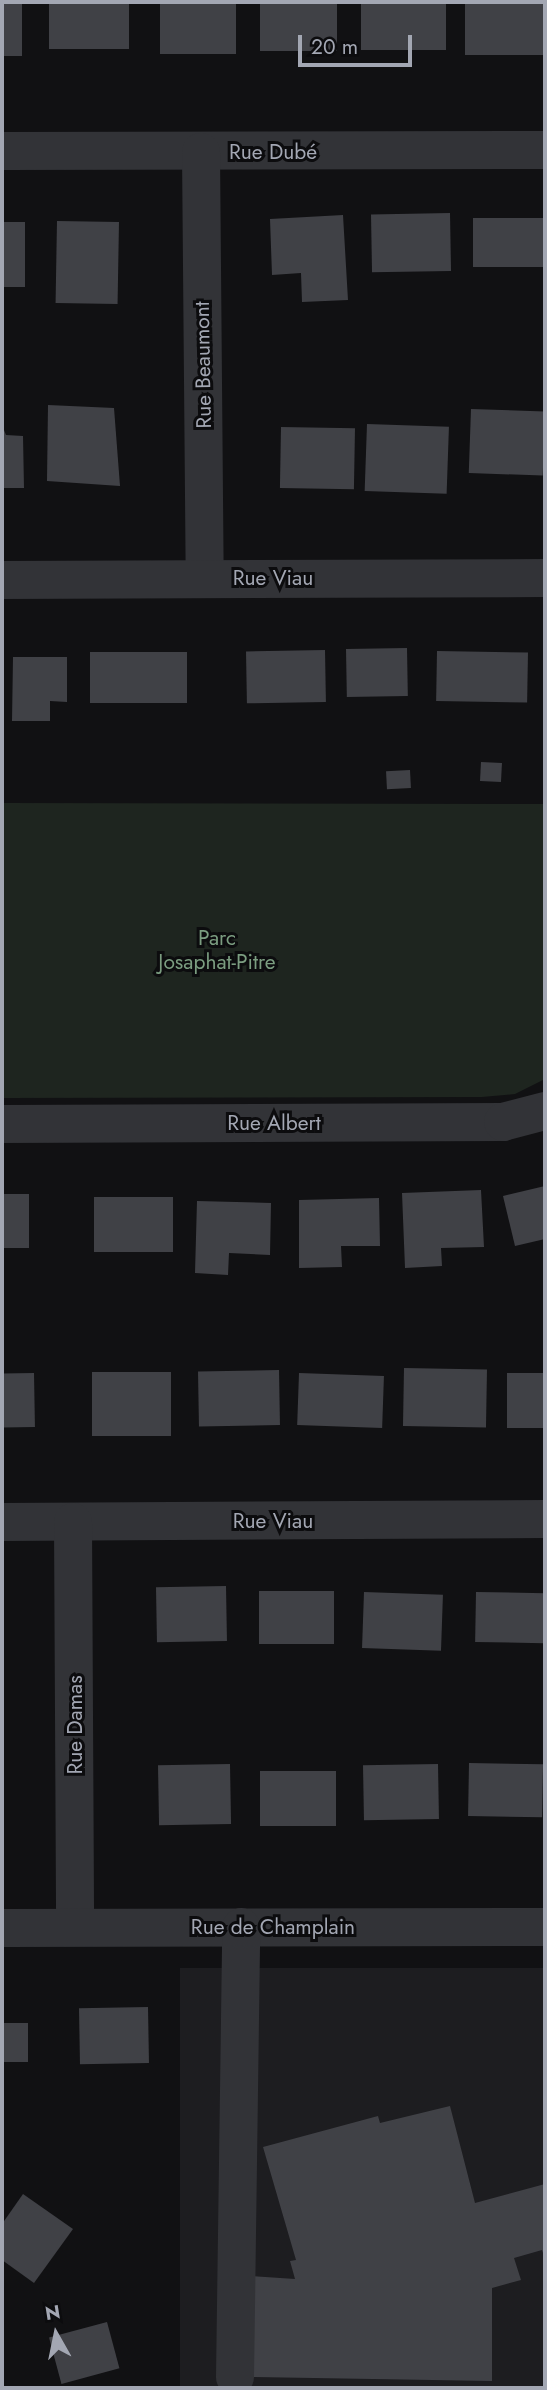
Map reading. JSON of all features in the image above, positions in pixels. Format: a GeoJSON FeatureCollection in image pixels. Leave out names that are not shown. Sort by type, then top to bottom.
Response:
{"type":"FeatureCollection","features":[{"type":"Feature","properties":{"kind":"street","name":"Rue Dubé"},"geometry":{"type":"LineString","coordinates":[[2,151],[545,150]]}},
{"type":"Feature","properties":{"kind":"street","name":"Rue Beaumont"},"geometry":{"type":"LineString","coordinates":[[201,152],[205,578]]}},
{"type":"Feature","properties":{"kind":"street","name":"Rue Viau"},"geometry":{"type":"LineString","coordinates":[[2,580],[545,579]]}},
{"type":"Feature","properties":{"kind":"street","name":"Rue Albert"},"geometry":{"type":"LineString","coordinates":[[2,1124],[491,1123],[545,1111]]}},
{"type":"Feature","properties":{"kind":"street","name":"Rue Viau"},"geometry":{"type":"LineString","coordinates":[[2,1522],[545,1519]]}},
{"type":"Feature","properties":{"kind":"street","name":"Rue Damas"},"geometry":{"type":"LineString","coordinates":[[73,1522],[75,1927]]}},
{"type":"Feature","properties":{"kind":"street"},"geometry":{"type":"LineString","coordinates":[[235,2377],[241,1927]]}},
{"type":"Feature","properties":{"kind":"street","name":"Rue de Champlain"},"geometry":{"type":"LineString","coordinates":[[2,1928],[545,1927]]}},
{"type":"Feature","properties":{"kind":"shaded area"},"geometry":{"type":"Polygon","coordinates":[[[180,1968],[545,1968],[545,2388],[180,2388],[180,1968]]]}},
{"type":"Feature","properties":{"kind":"green space","name":"Parc Josaphat-Pitre"},"geometry":{"type":"Polygon","coordinates":[[[2,803],[545,804],[545,1079],[515,1094],[482,1097],[2,1098],[2,803]]]}},
{"type":"Feature","properties":{"kind":"building"},"geometry":{"type":"Polygon","coordinates":[[[2,2],[22,2],[22,56],[2,56],[2,2]]]}},
{"type":"Feature","properties":{"kind":"building"},"geometry":{"type":"Polygon","coordinates":[[[49,2],[129,2],[129,49],[49,49],[49,2]]]}},
{"type":"Feature","properties":{"kind":"building"},"geometry":{"type":"Polygon","coordinates":[[[160,2],[236,2],[236,54],[160,54],[160,2]]]}},
{"type":"Feature","properties":{"kind":"building"},"geometry":{"type":"Polygon","coordinates":[[[260,2],[337,2],[337,51],[260,51],[260,2]]]}},
{"type":"Feature","properties":{"kind":"building"},"geometry":{"type":"Polygon","coordinates":[[[361,2],[446,2],[446,50],[361,50],[361,2]]]}},
{"type":"Feature","properties":{"kind":"building"},"geometry":{"type":"Polygon","coordinates":[[[465,2],[545,2],[545,55],[465,55],[465,2]]]}},
{"type":"Feature","properties":{"kind":"building"},"geometry":{"type":"Polygon","coordinates":[[[450,213],[451,271],[372,272],[371,214],[450,213]]]}},
{"type":"Feature","properties":{"kind":"building"},"geometry":{"type":"Polygon","coordinates":[[[343,215],[348,300],[302,302],[301,273],[272,275],[270,219],[343,215]]]}},
{"type":"Feature","properties":{"kind":"building"},"geometry":{"type":"Polygon","coordinates":[[[473,218],[545,218],[545,267],[473,267],[473,218]]]}},
{"type":"Feature","properties":{"kind":"building"},"geometry":{"type":"Polygon","coordinates":[[[57,221],[119,222],[118,304],[56,303],[57,221]]]}},
{"type":"Feature","properties":{"kind":"building"},"geometry":{"type":"Polygon","coordinates":[[[2,222],[25,222],[25,287],[2,287],[2,222]]]}},
{"type":"Feature","properties":{"kind":"building"},"geometry":{"type":"Polygon","coordinates":[[[48,405],[114,408],[120,486],[47,481],[48,405]]]}},
{"type":"Feature","properties":{"kind":"building"},"geometry":{"type":"Polygon","coordinates":[[[471,409],[545,412],[543,476],[469,473],[471,409]]]}},
{"type":"Feature","properties":{"kind":"building"},"geometry":{"type":"Polygon","coordinates":[[[367,424],[449,427],[447,494],[365,491],[367,424]]]}},
{"type":"Feature","properties":{"kind":"building"},"geometry":{"type":"Polygon","coordinates":[[[2,425],[6,435],[23,436],[24,488],[2,488],[2,425]]]}},
{"type":"Feature","properties":{"kind":"building"},"geometry":{"type":"Polygon","coordinates":[[[281,427],[355,428],[354,489],[280,488],[281,427]]]}},
{"type":"Feature","properties":{"kind":"building"},"geometry":{"type":"Polygon","coordinates":[[[407,648],[408,696],[347,697],[346,649],[407,648]]]}},
{"type":"Feature","properties":{"kind":"building"},"geometry":{"type":"Polygon","coordinates":[[[325,650],[326,702],[247,703],[246,651],[325,650]]]}},
{"type":"Feature","properties":{"kind":"building"},"geometry":{"type":"Polygon","coordinates":[[[437,651],[528,653],[527,703],[436,701],[437,651]]]}},
{"type":"Feature","properties":{"kind":"building"},"geometry":{"type":"Polygon","coordinates":[[[90,652],[187,652],[187,703],[90,703],[90,652]]]}},
{"type":"Feature","properties":{"kind":"building"},"geometry":{"type":"Polygon","coordinates":[[[13,657],[67,657],[67,702],[50,701],[50,721],[12,721],[13,657]]]}},
{"type":"Feature","properties":{"kind":"building"},"geometry":{"type":"Polygon","coordinates":[[[481,762],[502,763],[501,782],[480,781],[481,762]]]}},
{"type":"Feature","properties":{"kind":"building"},"geometry":{"type":"Polygon","coordinates":[[[410,770],[411,788],[387,789],[386,771],[410,770]]]}},
{"type":"Feature","properties":{"kind":"building"},"geometry":{"type":"Polygon","coordinates":[[[545,1186],[545,1239],[515,1246],[503,1196],[545,1186]]]}},
{"type":"Feature","properties":{"kind":"building"},"geometry":{"type":"Polygon","coordinates":[[[481,1190],[484,1247],[441,1248],[442,1266],[405,1268],[402,1193],[481,1190]]]}},
{"type":"Feature","properties":{"kind":"building"},"geometry":{"type":"Polygon","coordinates":[[[2,1194],[29,1194],[29,1248],[2,1248],[2,1194]]]}},
{"type":"Feature","properties":{"kind":"building"},"geometry":{"type":"Polygon","coordinates":[[[94,1197],[173,1197],[173,1252],[94,1252],[94,1197]]]}},
{"type":"Feature","properties":{"kind":"building"},"geometry":{"type":"Polygon","coordinates":[[[379,1198],[380,1246],[341,1246],[342,1267],[299,1268],[299,1200],[379,1198]]]}},
{"type":"Feature","properties":{"kind":"building"},"geometry":{"type":"Polygon","coordinates":[[[197,1201],[271,1203],[270,1255],[229,1253],[228,1275],[195,1273],[197,1201]]]}},
{"type":"Feature","properties":{"kind":"building"},"geometry":{"type":"Polygon","coordinates":[[[404,1368],[487,1369],[486,1427],[403,1426],[404,1368]]]}},
{"type":"Feature","properties":{"kind":"building"},"geometry":{"type":"Polygon","coordinates":[[[279,1370],[280,1425],[199,1426],[198,1371],[279,1370]]]}},
{"type":"Feature","properties":{"kind":"building"},"geometry":{"type":"Polygon","coordinates":[[[92,1372],[171,1372],[171,1436],[92,1436],[92,1372]]]}},
{"type":"Feature","properties":{"kind":"building"},"geometry":{"type":"Polygon","coordinates":[[[34,1373],[35,1427],[3,1428],[2,1374],[34,1373]]]}},
{"type":"Feature","properties":{"kind":"building"},"geometry":{"type":"Polygon","coordinates":[[[299,1373],[384,1376],[382,1428],[297,1425],[299,1373]]]}},
{"type":"Feature","properties":{"kind":"building"},"geometry":{"type":"Polygon","coordinates":[[[507,1373],[545,1373],[545,1428],[507,1428],[507,1373]]]}},
{"type":"Feature","properties":{"kind":"building"},"geometry":{"type":"Polygon","coordinates":[[[226,1586],[227,1641],[157,1642],[156,1587],[226,1586]]]}},
{"type":"Feature","properties":{"kind":"building"},"geometry":{"type":"Polygon","coordinates":[[[259,1591],[334,1591],[334,1644],[259,1644],[259,1591]]]}},
{"type":"Feature","properties":{"kind":"building"},"geometry":{"type":"Polygon","coordinates":[[[364,1592],[443,1595],[441,1651],[362,1648],[364,1592]]]}},
{"type":"Feature","properties":{"kind":"building"},"geometry":{"type":"Polygon","coordinates":[[[476,1592],[545,1593],[544,1643],[475,1642],[476,1592]]]}},
{"type":"Feature","properties":{"kind":"building"},"geometry":{"type":"Polygon","coordinates":[[[469,1763],[543,1764],[542,1817],[468,1816],[469,1763]]]}},
{"type":"Feature","properties":{"kind":"building"},"geometry":{"type":"Polygon","coordinates":[[[230,1764],[231,1824],[159,1825],[158,1765],[230,1764]]]}},
{"type":"Feature","properties":{"kind":"building"},"geometry":{"type":"Polygon","coordinates":[[[438,1764],[439,1819],[364,1820],[363,1765],[438,1764]]]}},
{"type":"Feature","properties":{"kind":"building"},"geometry":{"type":"Polygon","coordinates":[[[260,1771],[336,1771],[336,1826],[260,1826],[260,1771]]]}},
{"type":"Feature","properties":{"kind":"building"},"geometry":{"type":"Polygon","coordinates":[[[148,2007],[149,2063],[80,2064],[79,2008],[148,2007]]]}},
{"type":"Feature","properties":{"kind":"building"},"geometry":{"type":"Polygon","coordinates":[[[2,2023],[28,2023],[28,2062],[2,2062],[2,2023]]]}},
{"type":"Feature","properties":{"kind":"building"},"geometry":{"type":"Polygon","coordinates":[[[450,2106],[475,2203],[545,2184],[545,2259],[542,2250],[514,2258],[521,2280],[492,2288],[492,2381],[249,2377],[251,2276],[295,2279],[290,2261],[296,2260],[263,2147],[378,2116],[380,2123],[450,2106]]]}},
{"type":"Feature","properties":{"kind":"building"},"geometry":{"type":"Polygon","coordinates":[[[23,2194],[73,2229],[34,2283],[2,2260],[2,2224],[23,2194]]]}},
{"type":"Feature","properties":{"kind":"building"},"geometry":{"type":"Polygon","coordinates":[[[107,2322],[119,2368],[61,2384],[49,2338],[107,2322]]]}}]}
